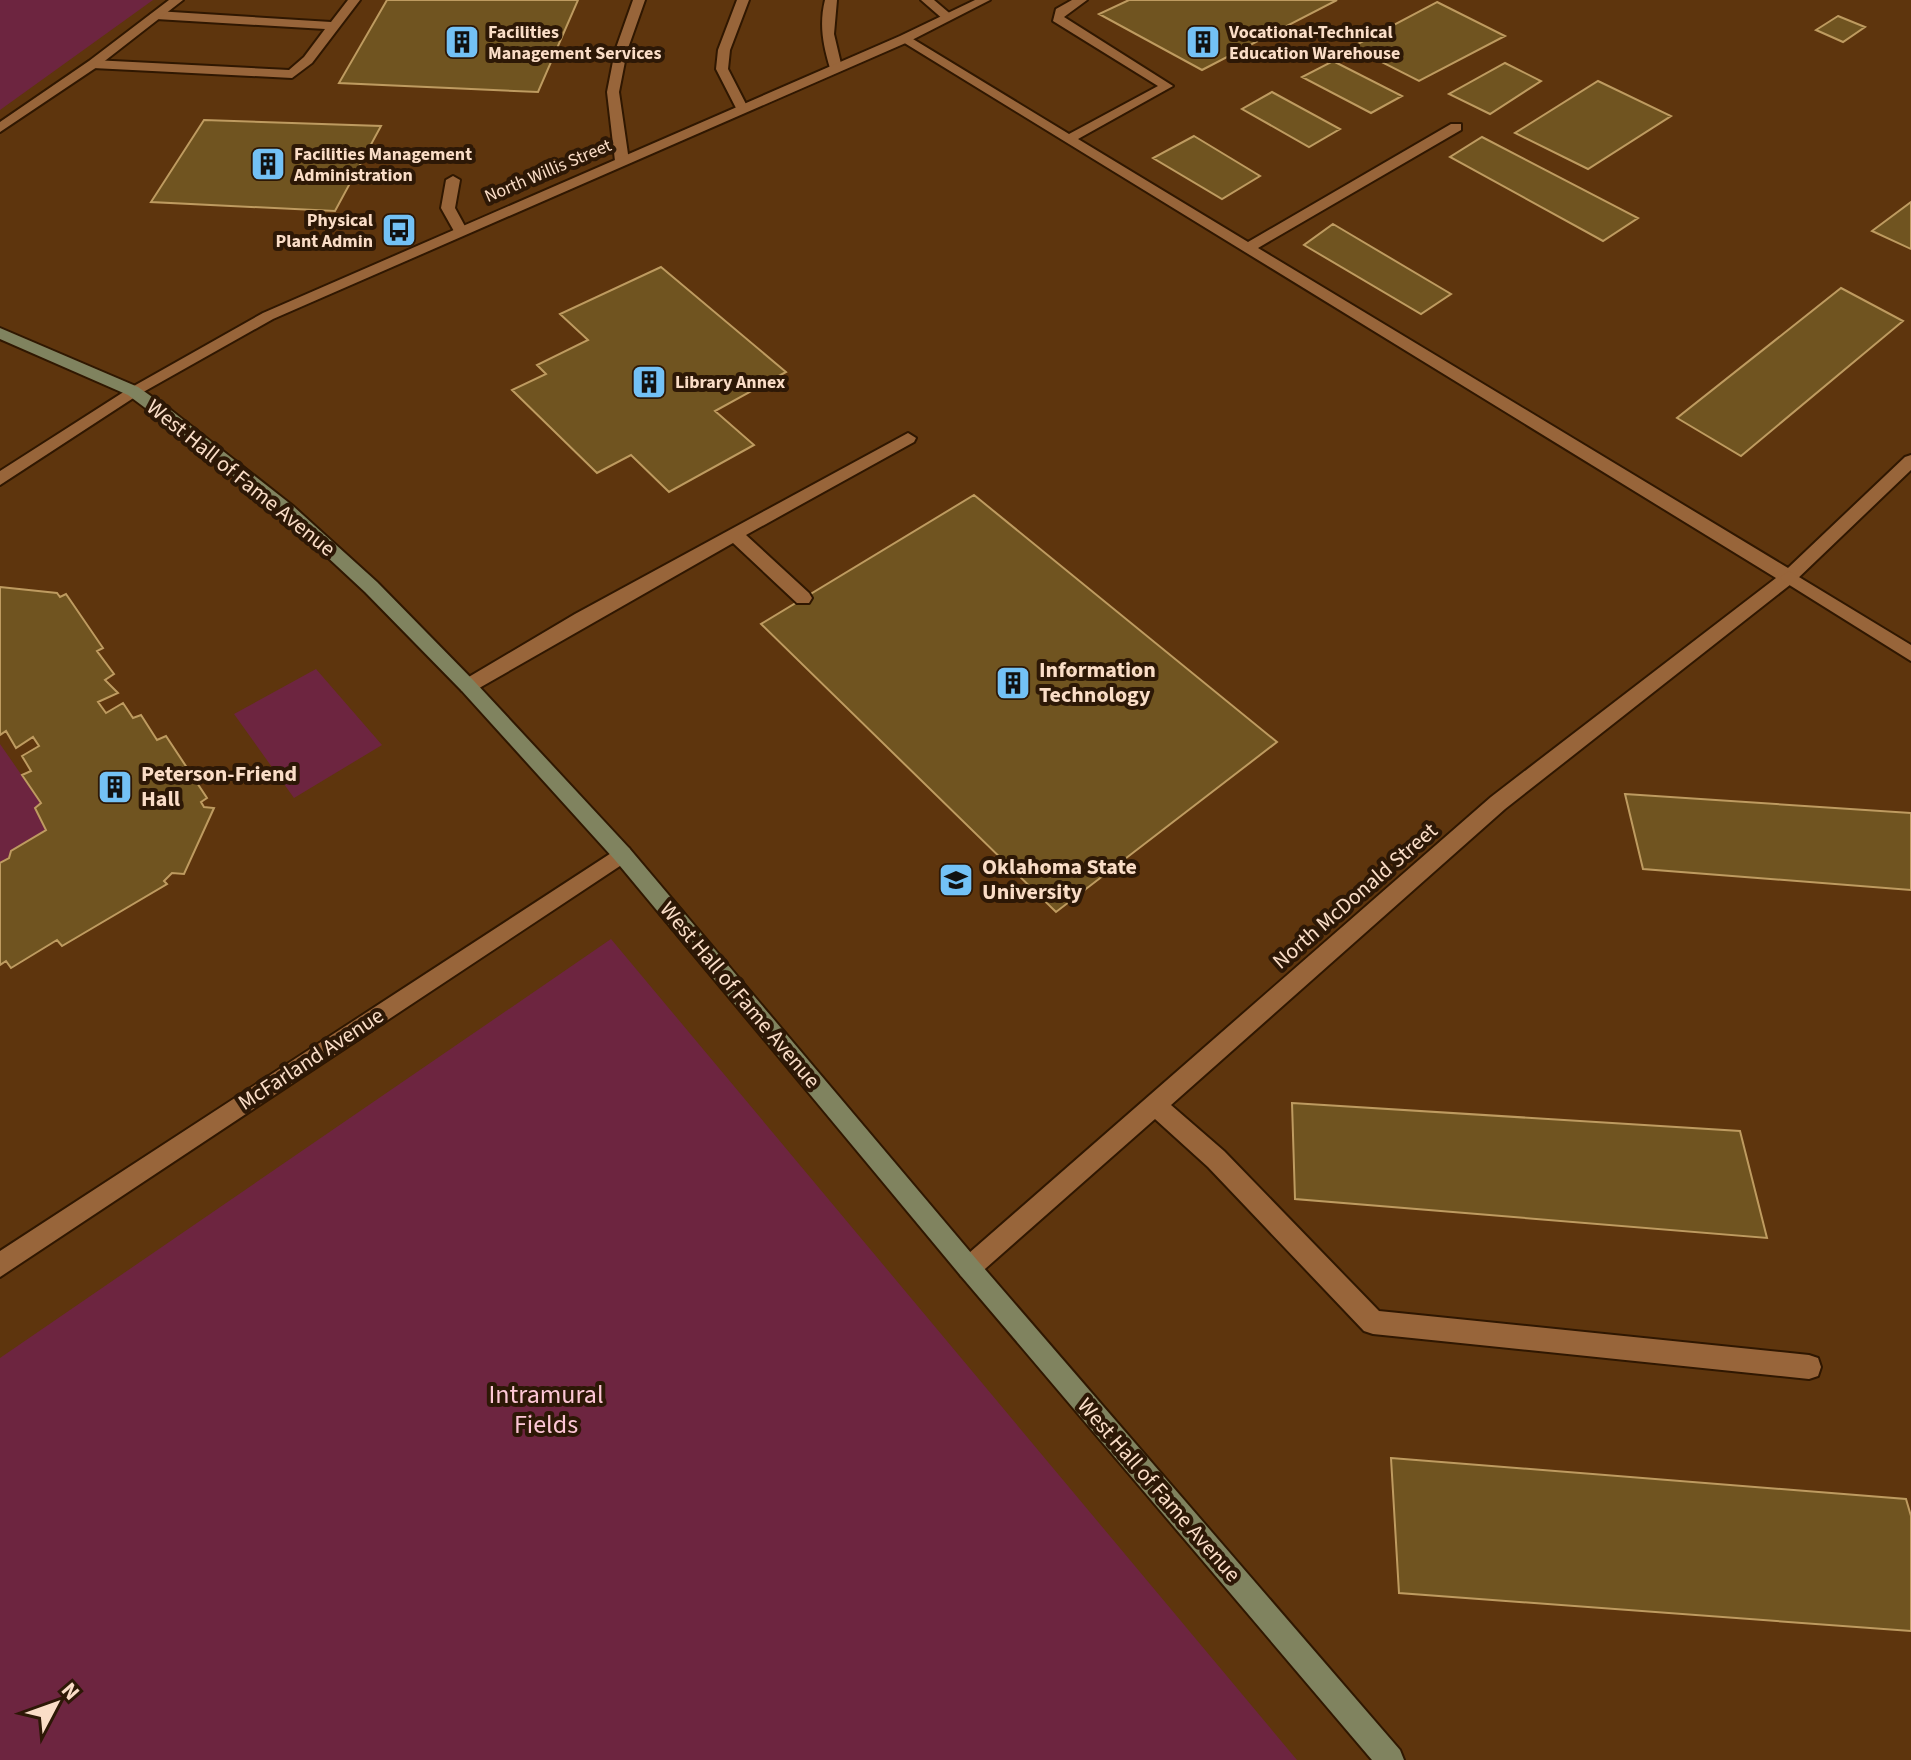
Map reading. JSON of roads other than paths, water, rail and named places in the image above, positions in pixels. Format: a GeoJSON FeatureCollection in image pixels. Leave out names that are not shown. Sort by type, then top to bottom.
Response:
{"type":"FeatureCollection","features":[{"type":"Feature","properties":{"kind":"main road","name":"West Hall of Fame Avenue"},"geometry":{"type":"LineString","coordinates":[[0,333],[133,391],[287,510],[371,587],[468,686],[622,854],[969,1268],[1390,1760]]}},
{"type":"Feature","properties":{"kind":"street"},"geometry":{"type":"LineString","coordinates":[[0,128],[93,64],[177,0]]}},
{"type":"Feature","properties":{"kind":"street"},"geometry":{"type":"LineString","coordinates":[[93,64],[292,74],[308,60],[354,0]]}},
{"type":"Feature","properties":{"kind":"street"},"geometry":{"type":"LineString","coordinates":[[622,161],[614,119],[613,88],[620,53],[639,0]]}},
{"type":"Feature","properties":{"kind":"street"},"geometry":{"type":"LineString","coordinates":[[742,108],[722,69],[724,50],[743,0]]}},
{"type":"Feature","properties":{"kind":"street"},"geometry":{"type":"LineString","coordinates":[[831,0],[825,21],[836,68]]}},
{"type":"Feature","properties":{"kind":"street"},"geometry":{"type":"LineString","coordinates":[[927,0],[948,17]]}},
{"type":"Feature","properties":{"kind":"street","name":"North Willis Street"},"geometry":{"type":"LineString","coordinates":[[0,479],[133,391],[268,316],[904,39],[984,0]]}},
{"type":"Feature","properties":{"kind":"street"},"geometry":{"type":"LineString","coordinates":[[1069,139],[1167,86],[1061,24],[1057,18],[1060,12],[1081,0]]}},
{"type":"Feature","properties":{"kind":"street"},"geometry":{"type":"LineString","coordinates":[[156,15],[334,26]]}},
{"type":"Feature","properties":{"kind":"street"},"geometry":{"type":"LineString","coordinates":[[904,39],[1911,654]]}},
{"type":"Feature","properties":{"kind":"street"},"geometry":{"type":"LineString","coordinates":[[1247,248],[1456,127]]}},
{"type":"Feature","properties":{"kind":"street"},"geometry":{"type":"LineString","coordinates":[[453,180],[448,208],[460,230]]}},
{"type":"Feature","properties":{"kind":"street"},"geometry":{"type":"LineString","coordinates":[[468,686],[908,438]]}},
{"type":"Feature","properties":{"kind":"street","name":"North McDonald Street"},"geometry":{"type":"LineString","coordinates":[[969,1268],[1498,803],[1789,577],[1911,461]]}},
{"type":"Feature","properties":{"kind":"street"},"geometry":{"type":"LineString","coordinates":[[734,534],[803,598]]}},
{"type":"Feature","properties":{"kind":"street","name":"McFarland Avenue"},"geometry":{"type":"LineString","coordinates":[[0,1265],[622,854]]}},
{"type":"Feature","properties":{"kind":"street"},"geometry":{"type":"LineString","coordinates":[[1154,1104],[1216,1159],[1373,1322],[1809,1367]]}},
{"type":"Feature","properties":{"kind":"place","name":"Facilities Management Services"},"geometry":{"type":"Point","coordinates":[462,42]}},
{"type":"Feature","properties":{"kind":"place","name":"Vocational-Technical Education Warehouse"},"geometry":{"type":"Point","coordinates":[1203,42]}},
{"type":"Feature","properties":{"kind":"place","name":"Facilities Management Administration"},"geometry":{"type":"Point","coordinates":[268,164]}},
{"type":"Feature","properties":{"kind":"place","name":"Physical Plant Admin"},"geometry":{"type":"Point","coordinates":[399,230]}},
{"type":"Feature","properties":{"kind":"place","name":"Library Annex"},"geometry":{"type":"Point","coordinates":[649,382]}},
{"type":"Feature","properties":{"kind":"place","name":"Information Technology"},"geometry":{"type":"Point","coordinates":[1013,683]}},
{"type":"Feature","properties":{"kind":"place","name":"Peterson-Friend Hall"},"geometry":{"type":"Point","coordinates":[115,787]}},
{"type":"Feature","properties":{"kind":"place","name":"Oklahoma State University"},"geometry":{"type":"Point","coordinates":[956,880]}},
{"type":"Feature","properties":{"kind":"park label","name":"Intramural Fields"},"geometry":{"type":"Point","coordinates":[546,1409]}}]}
